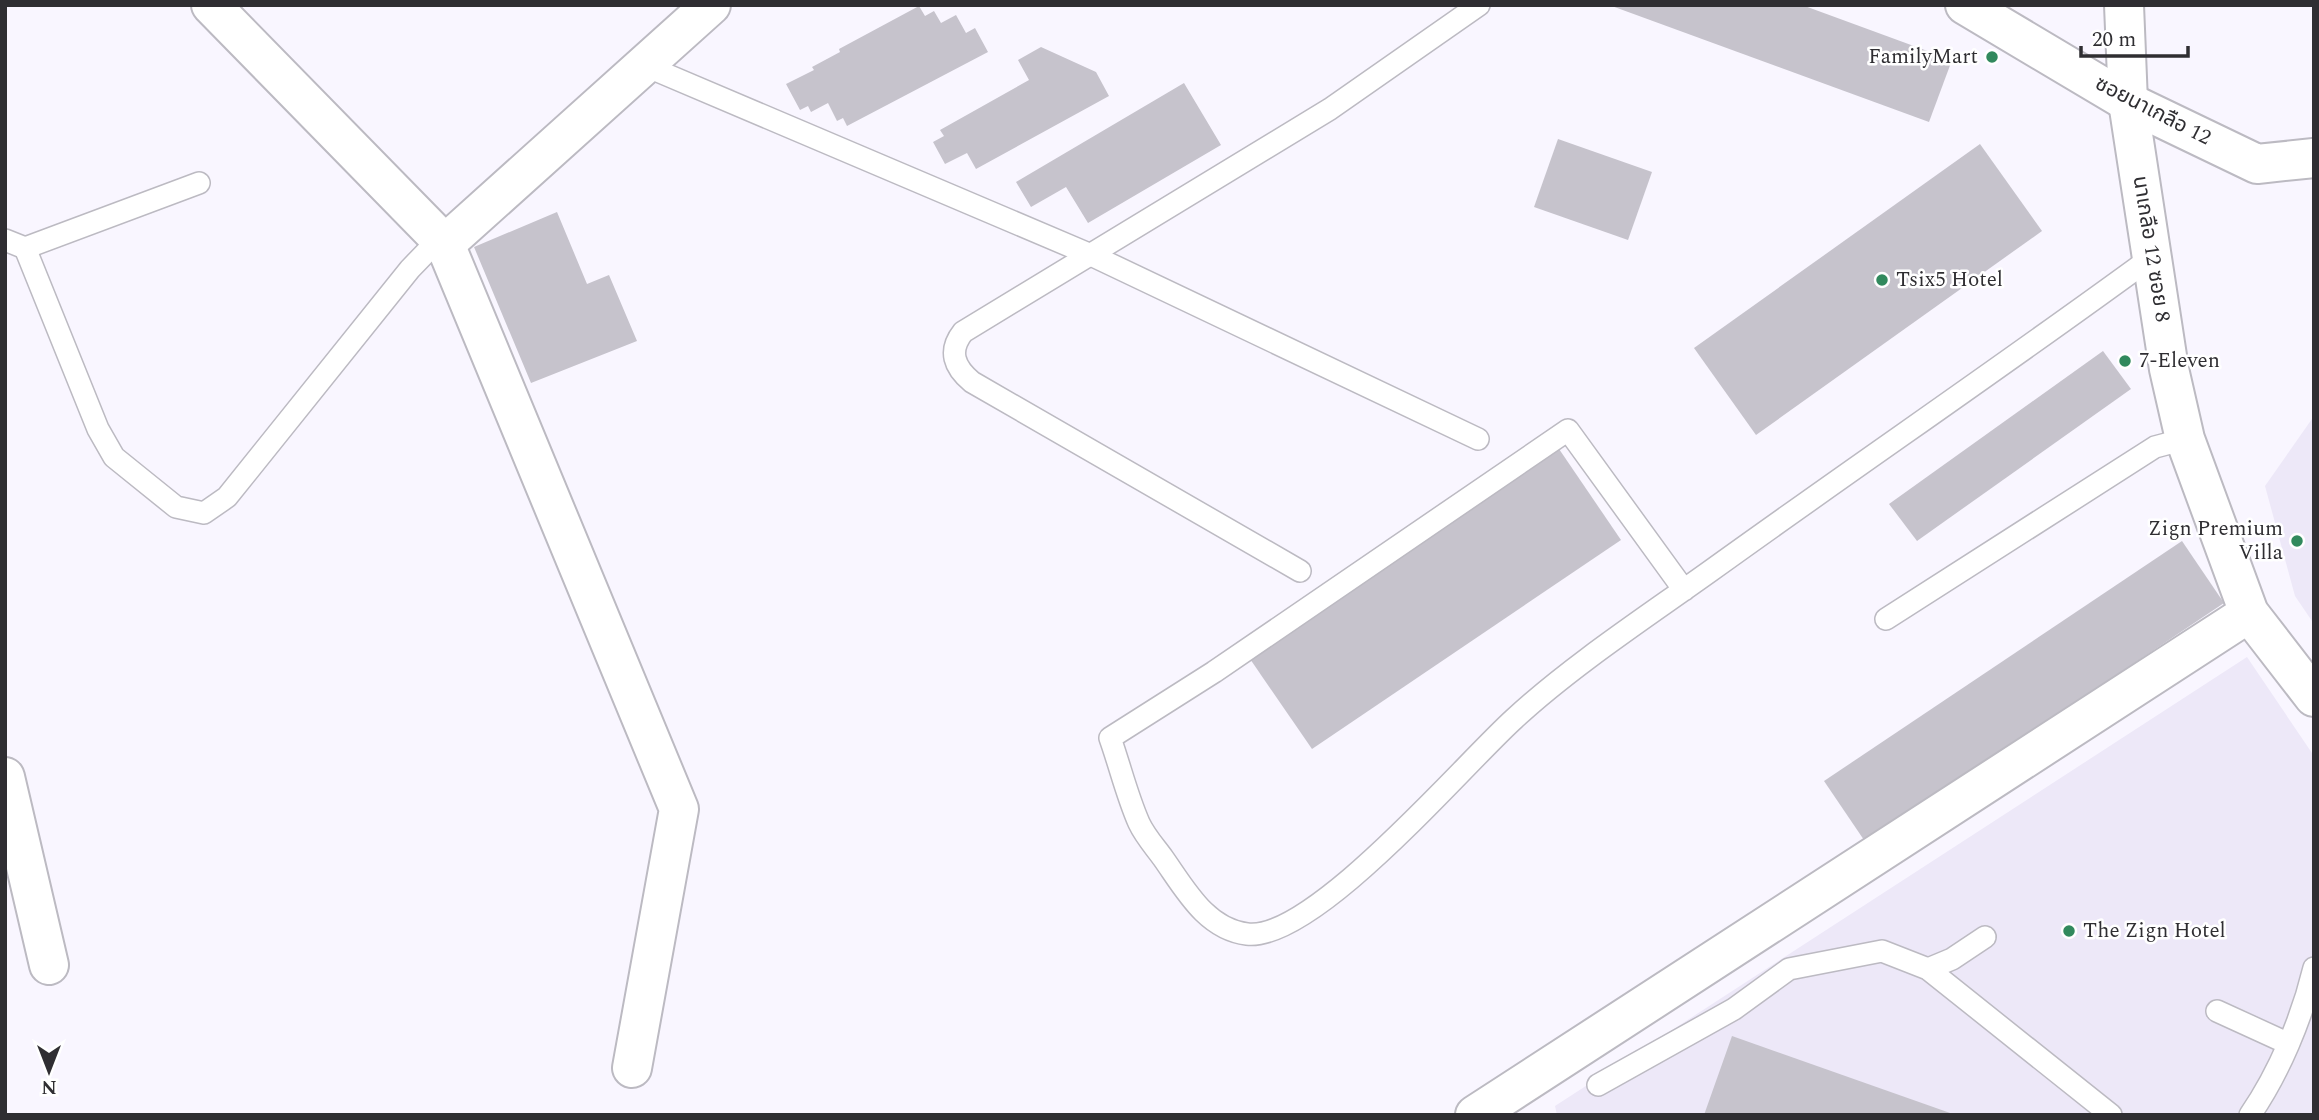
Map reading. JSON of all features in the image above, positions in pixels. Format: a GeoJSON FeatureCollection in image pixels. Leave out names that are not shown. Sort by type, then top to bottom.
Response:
{"type":"FeatureCollection","features":[{"type":"Feature","properties":{"kind":"street"},"geometry":{"type":"LineString","coordinates":[[212,5],[442,241],[679,809],[632,1068]]}},
{"type":"Feature","properties":{"kind":"street"},"geometry":{"type":"LineString","coordinates":[[442,241],[646,66],[711,5]]}},
{"type":"Feature","properties":{"kind":"street","name":"ซอยนาเกลือ 12"},"geometry":{"type":"LineString","coordinates":[[1965,5],[2128,102],[2257,164],[2314,158]]}},
{"type":"Feature","properties":{"kind":"street","name":"นาเกลือ 12 ซอย 8"},"geometry":{"type":"LineString","coordinates":[[2124,5],[2128,102],[2169,369],[2185,439],[2249,612],[2314,697]]}},
{"type":"Feature","properties":{"kind":"street"},"geometry":{"type":"LineString","coordinates":[[1475,1115],[2249,612]]}},
{"type":"Feature","properties":{"kind":"street"},"geometry":{"type":"LineString","coordinates":[[5,777],[49,965]]}},
{"type":"Feature","properties":{"kind":"lane"},"geometry":{"type":"LineString","coordinates":[[1300,571],[1025,414],[960,372],[953,352],[955,342],[963,332],[1330,108],[1479,5]]}},
{"type":"Feature","properties":{"kind":"lane"},"geometry":{"type":"LineString","coordinates":[[646,66],[1091,255],[1478,439]]}},
{"type":"Feature","properties":{"kind":"lane"},"geometry":{"type":"LineString","coordinates":[[199,183],[15,244],[98,429],[114,457],[176,507],[204,513],[227,497],[410,270],[442,241]]}},
{"type":"Feature","properties":{"kind":"lane"},"geometry":{"type":"LineString","coordinates":[[1684,590],[1568,430],[1214,673],[1110,738],[1140,825],[1196,906],[1225,930],[1251,935],[1273,932],[1298,919],[1335,891],[1389,843],[1515,717],[1684,590],[2152,257]]}},
{"type":"Feature","properties":{"kind":"lane"},"geometry":{"type":"LineString","coordinates":[[1886,619],[2155,447],[2185,439]]}},
{"type":"Feature","properties":{"kind":"lane"},"geometry":{"type":"LineString","coordinates":[[1928,969],[1952,959],[1985,937]]}},
{"type":"Feature","properties":{"kind":"lane"},"geometry":{"type":"LineString","coordinates":[[1598,1085],[1734,1009],[1789,969],[1882,951],[1928,969],[2111,1115]]}},
{"type":"Feature","properties":{"kind":"lane"},"geometry":{"type":"LineString","coordinates":[[2250,1115],[2287,1043],[2307,997],[2314,968]]}},
{"type":"Feature","properties":{"kind":"lane"},"geometry":{"type":"LineString","coordinates":[[2217,1011],[2287,1043]]}},
{"type":"Feature","properties":{"kind":"shaded area","name":"Zign Premium Villa"},"geometry":{"type":"Polygon","coordinates":[[[2314,416],[2314,624],[2295,596],[2265,486],[2314,416]]]}},
{"type":"Feature","properties":{"kind":"shaded area","name":"The Zign Hotel"},"geometry":{"type":"Polygon","coordinates":[[[2247,657],[2314,756],[2314,1115],[1557,1115],[1555,1106],[2247,657]]]}},
{"type":"Feature","properties":{"kind":"building"},"geometry":{"type":"Polygon","coordinates":[[[1609,5],[1802,5],[1952,60],[1929,122],[1609,5]]]}},
{"type":"Feature","properties":{"kind":"building"},"geometry":{"type":"Polygon","coordinates":[[[919,6],[925,16],[934,11],[941,23],[956,15],[966,33],[975,28],[988,52],[847,126],[843,118],[837,121],[828,103],[811,112],[808,106],[800,110],[786,84],[814,70],[812,67],[840,52],[839,49],[919,6]]]}},
{"type":"Feature","properties":{"kind":"building"},"geometry":{"type":"Polygon","coordinates":[[[1041,47],[1096,72],[1109,96],[976,169],[967,153],[945,164],[933,142],[944,136],[940,130],[1029,80],[1018,60],[1041,47]]]}},
{"type":"Feature","properties":{"kind":"building"},"geometry":{"type":"Polygon","coordinates":[[[1184,83],[1221,145],[1088,223],[1066,187],[1031,207],[1016,182],[1184,83]]]}},
{"type":"Feature","properties":{"kind":"building"},"geometry":{"type":"Polygon","coordinates":[[[1558,139],[1652,172],[1628,240],[1534,207],[1558,139]]]}},
{"type":"Feature","properties":{"kind":"building","name":"Tsix5 Hotel"},"geometry":{"type":"Polygon","coordinates":[[[1980,144],[2042,231],[1756,435],[1694,348],[1980,144]]]}},
{"type":"Feature","properties":{"kind":"building"},"geometry":{"type":"Polygon","coordinates":[[[557,212],[587,284],[609,275],[637,341],[531,383],[474,247],[557,212]]]}},
{"type":"Feature","properties":{"kind":"building"},"geometry":{"type":"Polygon","coordinates":[[[2103,351],[2131,389],[1917,541],[1889,504],[2103,351]]]}},
{"type":"Feature","properties":{"kind":"building"},"geometry":{"type":"Polygon","coordinates":[[[1557,446],[1621,540],[1312,749],[1248,656],[1557,446]]]}},
{"type":"Feature","properties":{"kind":"building"},"geometry":{"type":"Polygon","coordinates":[[[2182,541],[2224,603],[1866,843],[1824,781],[2182,541]]]}},
{"type":"Feature","properties":{"kind":"building"},"geometry":{"type":"Polygon","coordinates":[[[1732,1036],[1953,1114],[1953,1115],[1704,1115],[1732,1036]]]}},
{"type":"Feature","properties":{"kind":"place","name":"FamilyMart"},"geometry":{"type":"Point","coordinates":[1992,57]}},
{"type":"Feature","properties":{"kind":"place","name":"Tsix5 Hotel"},"geometry":{"type":"Point","coordinates":[1882,280]}},
{"type":"Feature","properties":{"kind":"place","name":"7-Eleven"},"geometry":{"type":"Point","coordinates":[2125,361]}},
{"type":"Feature","properties":{"kind":"place","name":"Zign Premium Villa"},"geometry":{"type":"Point","coordinates":[2297,541]}},
{"type":"Feature","properties":{"kind":"place","name":"The Zign Hotel"},"geometry":{"type":"Point","coordinates":[2069,931]}}]}
